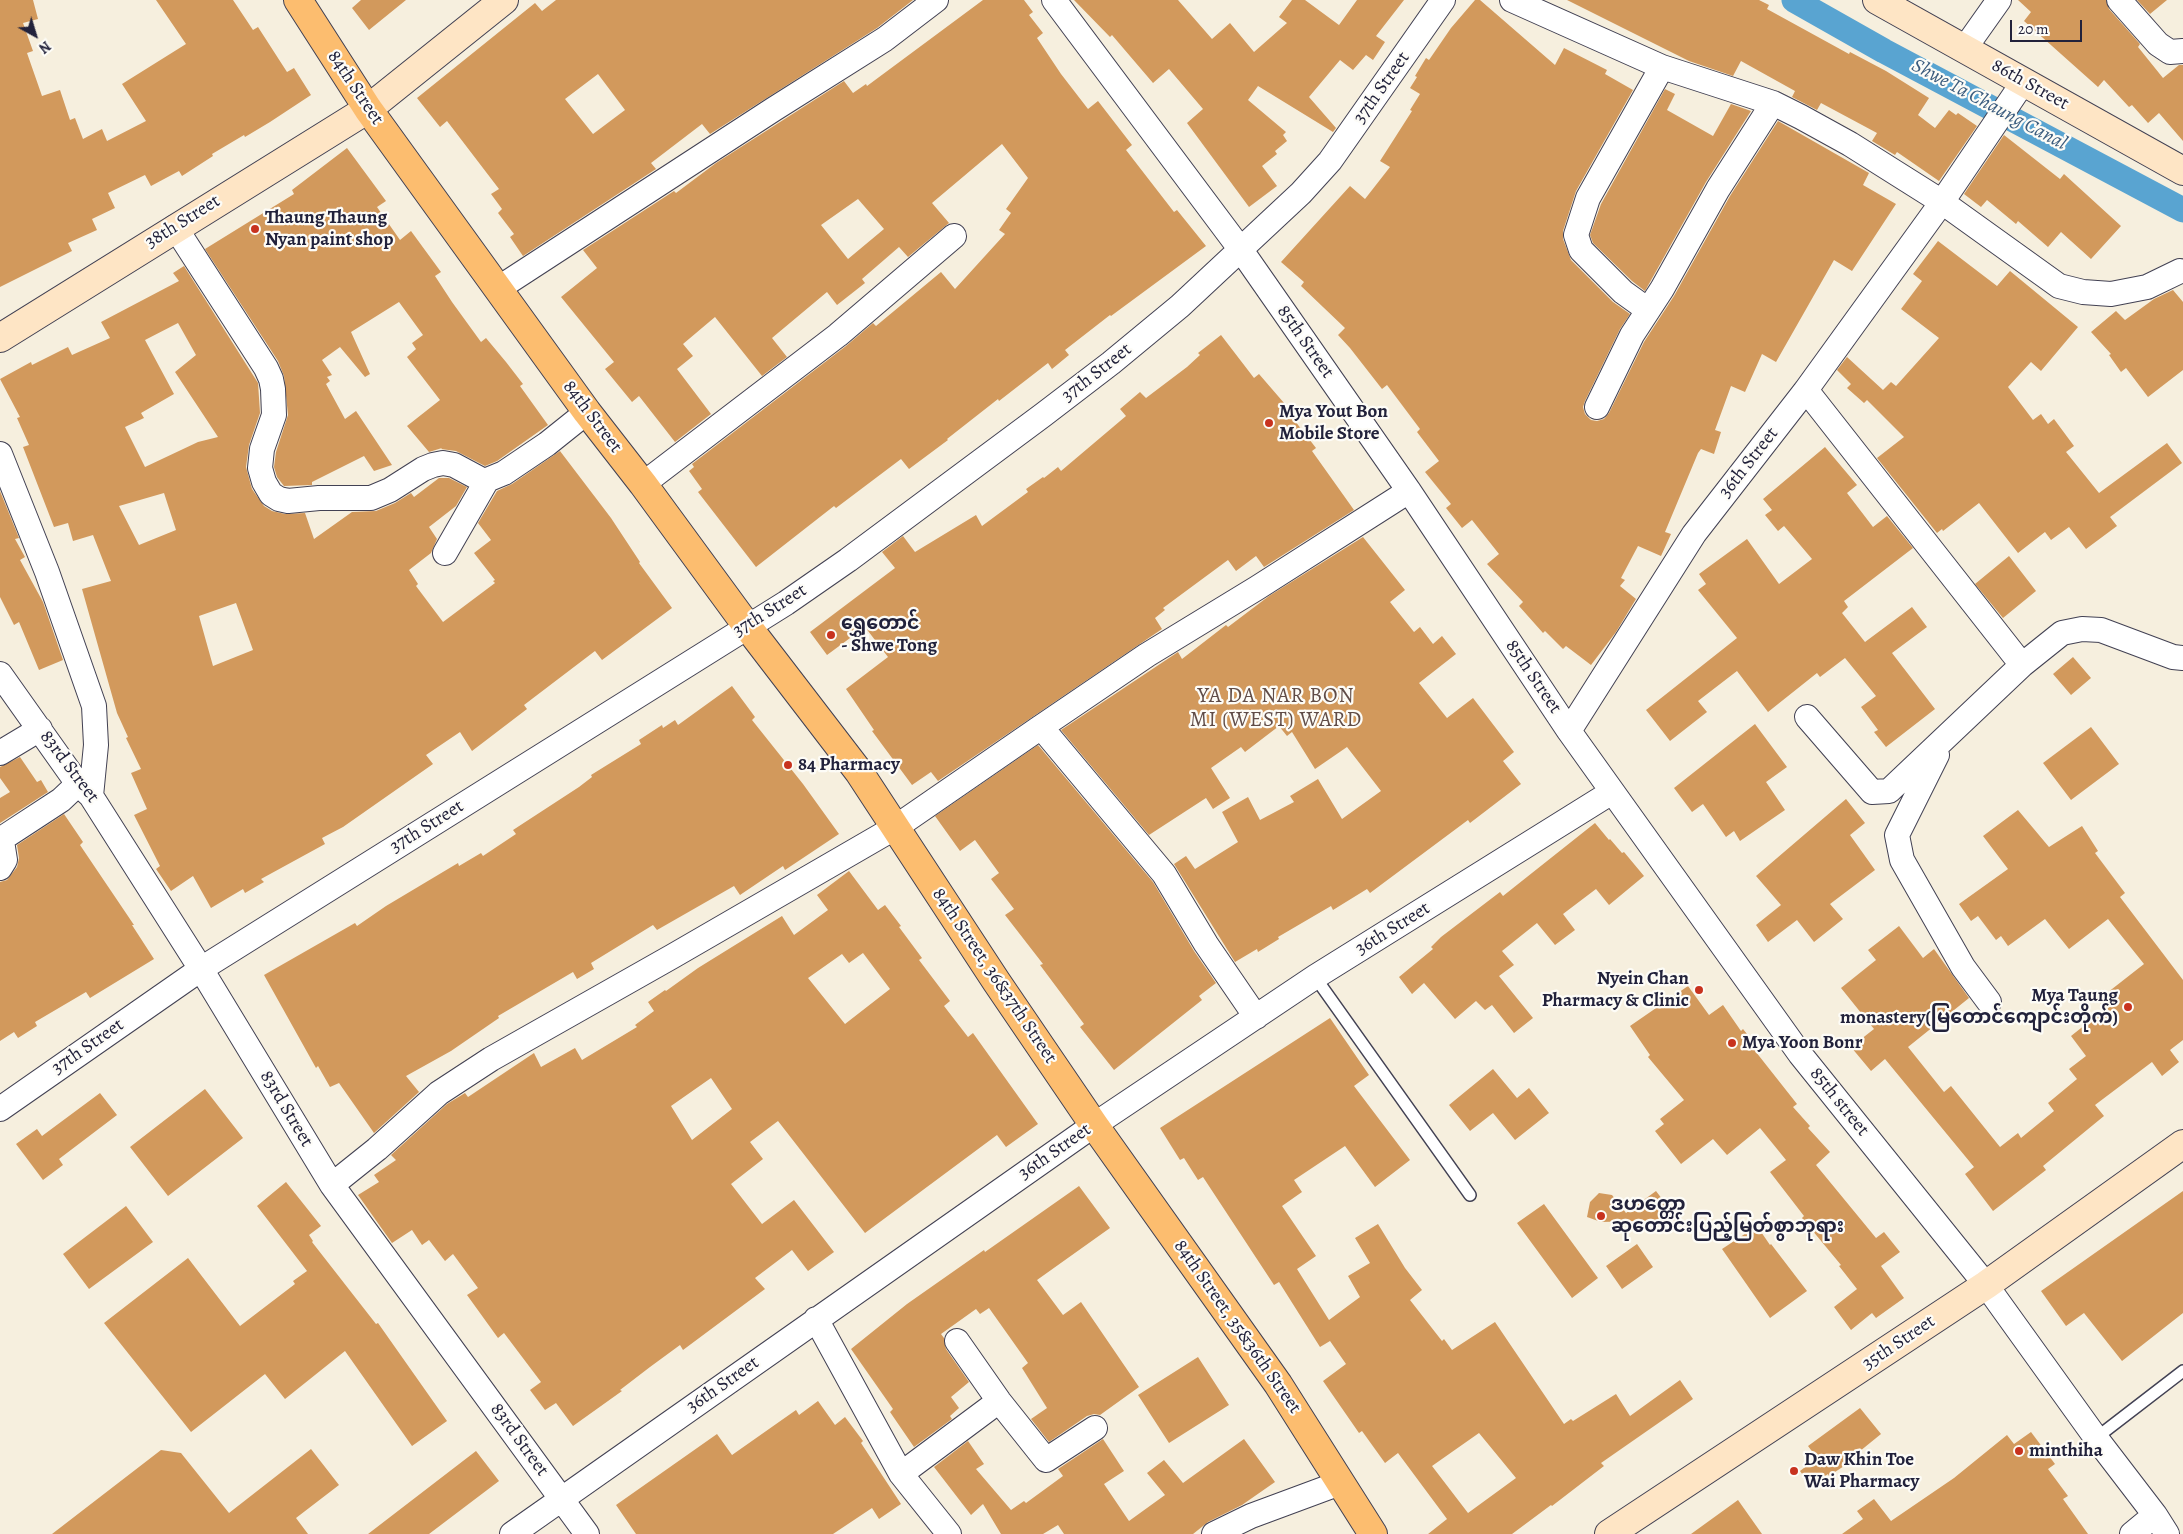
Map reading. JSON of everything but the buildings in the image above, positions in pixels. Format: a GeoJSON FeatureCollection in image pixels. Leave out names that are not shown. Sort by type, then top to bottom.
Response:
{"type":"FeatureCollection","features":[{"type":"Feature","properties":{"kind":"main road","name":"84th Street"},"geometry":{"type":"LineString","coordinates":[[298,0],[368,109],[587,412],[854,765],[896,826]]}},
{"type":"Feature","properties":{"kind":"main road","name":"38th Street"},"geometry":{"type":"LineString","coordinates":[[0,338],[175,227],[368,109],[504,0]]}},
{"type":"Feature","properties":{"kind":"main road","name":"86th Street"},"geometry":{"type":"LineString","coordinates":[[1877,0],[2183,171]]}},
{"type":"Feature","properties":{"kind":"main road","name":"84th Street, 36&37th Street"},"geometry":{"type":"LineString","coordinates":[[896,826],[996,981],[1094,1124]]}},
{"type":"Feature","properties":{"kind":"main road","name":"84th Street, 35&36th Street"},"geometry":{"type":"LineString","coordinates":[[1094,1124],[1278,1384],[1374,1534]]}},
{"type":"Feature","properties":{"kind":"main road","name":"35th Street"},"geometry":{"type":"LineString","coordinates":[[1609,1534],[1986,1285],[2183,1144]]}},
{"type":"Feature","properties":{"kind":"street"},"geometry":{"type":"LineString","coordinates":[[499,288],[774,109],[886,39],[936,0]]}},
{"type":"Feature","properties":{"kind":"street","name":"85th Street"},"geometry":{"type":"LineString","coordinates":[[1054,0],[1241,250],[1409,491],[1569,732],[1612,792]]}},
{"type":"Feature","properties":{"kind":"street","name":"37th Street"},"geometry":{"type":"LineString","coordinates":[[0,1108],[201,969],[786,603],[848,560],[1111,363],[1180,306],[1301,193],[1330,161],[1443,0]]}},
{"type":"Feature","properties":{"kind":"street"},"geometry":{"type":"LineString","coordinates":[[1512,0],[1662,67],[1773,103],[1850,144],[1942,202],[2059,286],[2083,292],[2111,294],[2147,287],[2182,271]]}},
{"type":"Feature","properties":{"kind":"street"},"geometry":{"type":"LineString","coordinates":[[1965,48],[1999,0]]}},
{"type":"Feature","properties":{"kind":"street"},"geometry":{"type":"LineString","coordinates":[[2119,0],[2158,44],[2170,52],[2183,51]]}},
{"type":"Feature","properties":{"kind":"street"},"geometry":{"type":"LineString","coordinates":[[1648,310],[1623,292],[1582,250],[1576,235],[1588,198],[1662,67]]}},
{"type":"Feature","properties":{"kind":"street","name":"36th Street"},"geometry":{"type":"LineString","coordinates":[[1569,732],[1694,534],[1806,390],[1942,202],[2024,81]]}},
{"type":"Feature","properties":{"kind":"street"},"geometry":{"type":"LineString","coordinates":[[1597,407],[1632,335],[1718,189],[1773,103]]}},
{"type":"Feature","properties":{"kind":"street"},"geometry":{"type":"LineString","coordinates":[[175,227],[266,368],[271,379],[274,389],[274,415],[262,450],[260,468],[264,482],[271,494],[279,500],[371,498],[390,490],[423,469],[443,463],[454,465],[482,480],[487,480],[504,473],[547,444],[587,412]]}},
{"type":"Feature","properties":{"kind":"street"},"geometry":{"type":"LineString","coordinates":[[643,484],[838,335],[954,236]]}},
{"type":"Feature","properties":{"kind":"street"},"geometry":{"type":"LineString","coordinates":[[1806,390],[2022,665]]}},
{"type":"Feature","properties":{"kind":"street"},"geometry":{"type":"LineString","coordinates":[[0,454],[47,572],[94,706],[96,744],[85,790],[61,800],[6,836],[2,841],[5,860],[0,868]]}},
{"type":"Feature","properties":{"kind":"street"},"geometry":{"type":"LineString","coordinates":[[445,553],[487,480]]}},
{"type":"Feature","properties":{"kind":"street"},"geometry":{"type":"LineString","coordinates":[[332,1185],[377,1149],[439,1093],[491,1059],[896,826],[1147,655],[1409,491]]}},
{"type":"Feature","properties":{"kind":"street"},"geometry":{"type":"LineString","coordinates":[[1807,717],[1872,792],[1889,791],[2022,665],[2062,633],[2082,629],[2101,630],[2180,660]]}},
{"type":"Feature","properties":{"kind":"street","name":"83rd Street"},"geometry":{"type":"LineString","coordinates":[[0,674],[85,790],[201,969],[332,1185],[587,1534]]}},
{"type":"Feature","properties":{"kind":"street"},"geometry":{"type":"LineString","coordinates":[[1980,704],[1945,741],[1927,771],[1897,835],[1902,860],[1963,967],[1989,1002]]}},
{"type":"Feature","properties":{"kind":"street"},"geometry":{"type":"LineString","coordinates":[[1041,728],[1164,874],[1206,944],[1256,1017]]}},
{"type":"Feature","properties":{"kind":"street"},"geometry":{"type":"LineString","coordinates":[[0,753],[40,729]]}},
{"type":"Feature","properties":{"kind":"street","name":"36th Street"},"geometry":{"type":"LineString","coordinates":[[512,1534],[1094,1124],[1315,977],[1612,792]]}},
{"type":"Feature","properties":{"kind":"street","name":"85th street"},"geometry":{"type":"LineString","coordinates":[[1612,792],[1800,1054],[1986,1285],[2161,1525]]}},
{"type":"Feature","properties":{"kind":"street"},"geometry":{"type":"LineString","coordinates":[[816,1320],[901,1474],[949,1534]]}},
{"type":"Feature","properties":{"kind":"street"},"geometry":{"type":"LineString","coordinates":[[957,1341],[999,1401],[1046,1460],[1095,1428]]}},
{"type":"Feature","properties":{"kind":"street"},"geometry":{"type":"LineString","coordinates":[[901,1474],[999,1401]]}},
{"type":"Feature","properties":{"kind":"street"},"geometry":{"type":"LineString","coordinates":[[1214,1534],[1251,1516],[1340,1483]]}},
{"type":"Feature","properties":{"kind":"street"},"geometry":{"type":"LineString","coordinates":[[2132,1534],[2161,1525]]}},
{"type":"Feature","properties":{"kind":"lane"},"geometry":{"type":"LineString","coordinates":[[1315,977],[1470,1195]]}},
{"type":"Feature","properties":{"kind":"lane"},"geometry":{"type":"LineString","coordinates":[[2096,1438],[2183,1371]]}},
{"type":"Feature","properties":{"kind":"waterway","name":"Shwe Ta Chaung Canal"},"geometry":{"type":"LineString","coordinates":[[1794,0],[1884,51],[2183,210]]}},
{"type":"Feature","properties":{"kind":"place","name":"Thaung Thaung Nyan paint shop"},"geometry":{"type":"Point","coordinates":[255,229]}},
{"type":"Feature","properties":{"kind":"place","name":"Mya Yout Bon Mobile Store"},"geometry":{"type":"Point","coordinates":[1269,423]}},
{"type":"Feature","properties":{"kind":"place","name":"ရွှေတောင် - Shwe Tong"},"geometry":{"type":"Point","coordinates":[831,635]}},
{"type":"Feature","properties":{"kind":"place","name":"84 Pharmacy"},"geometry":{"type":"Point","coordinates":[788,765]}},
{"type":"Feature","properties":{"kind":"place","name":"Nyein Chan Pharmacy & Clinic"},"geometry":{"type":"Point","coordinates":[1699,990]}},
{"type":"Feature","properties":{"kind":"place","name":"Mya Taung monastery(မြတောင်ကျောင်းတိုက်)"},"geometry":{"type":"Point","coordinates":[2128,1007]}},
{"type":"Feature","properties":{"kind":"place","name":"Mya Yoon Bonr"},"geometry":{"type":"Point","coordinates":[1732,1043]}},
{"type":"Feature","properties":{"kind":"place","name":"ဒဟတ္တော ဆုတောင်းပြည့်မြတ်စွာဘုရား"},"geometry":{"type":"Point","coordinates":[1601,1216]}},
{"type":"Feature","properties":{"kind":"place","name":"minthiha"},"geometry":{"type":"Point","coordinates":[2019,1451]}},
{"type":"Feature","properties":{"kind":"place","name":"Daw Khin Toe Wai Pharmacy"},"geometry":{"type":"Point","coordinates":[1794,1471]}},
{"type":"Feature","properties":{"kind":"district","name":"YA DA NAR BON MI (WEST) WARD"},"geometry":{"type":"Point","coordinates":[1276,709]}}]}
